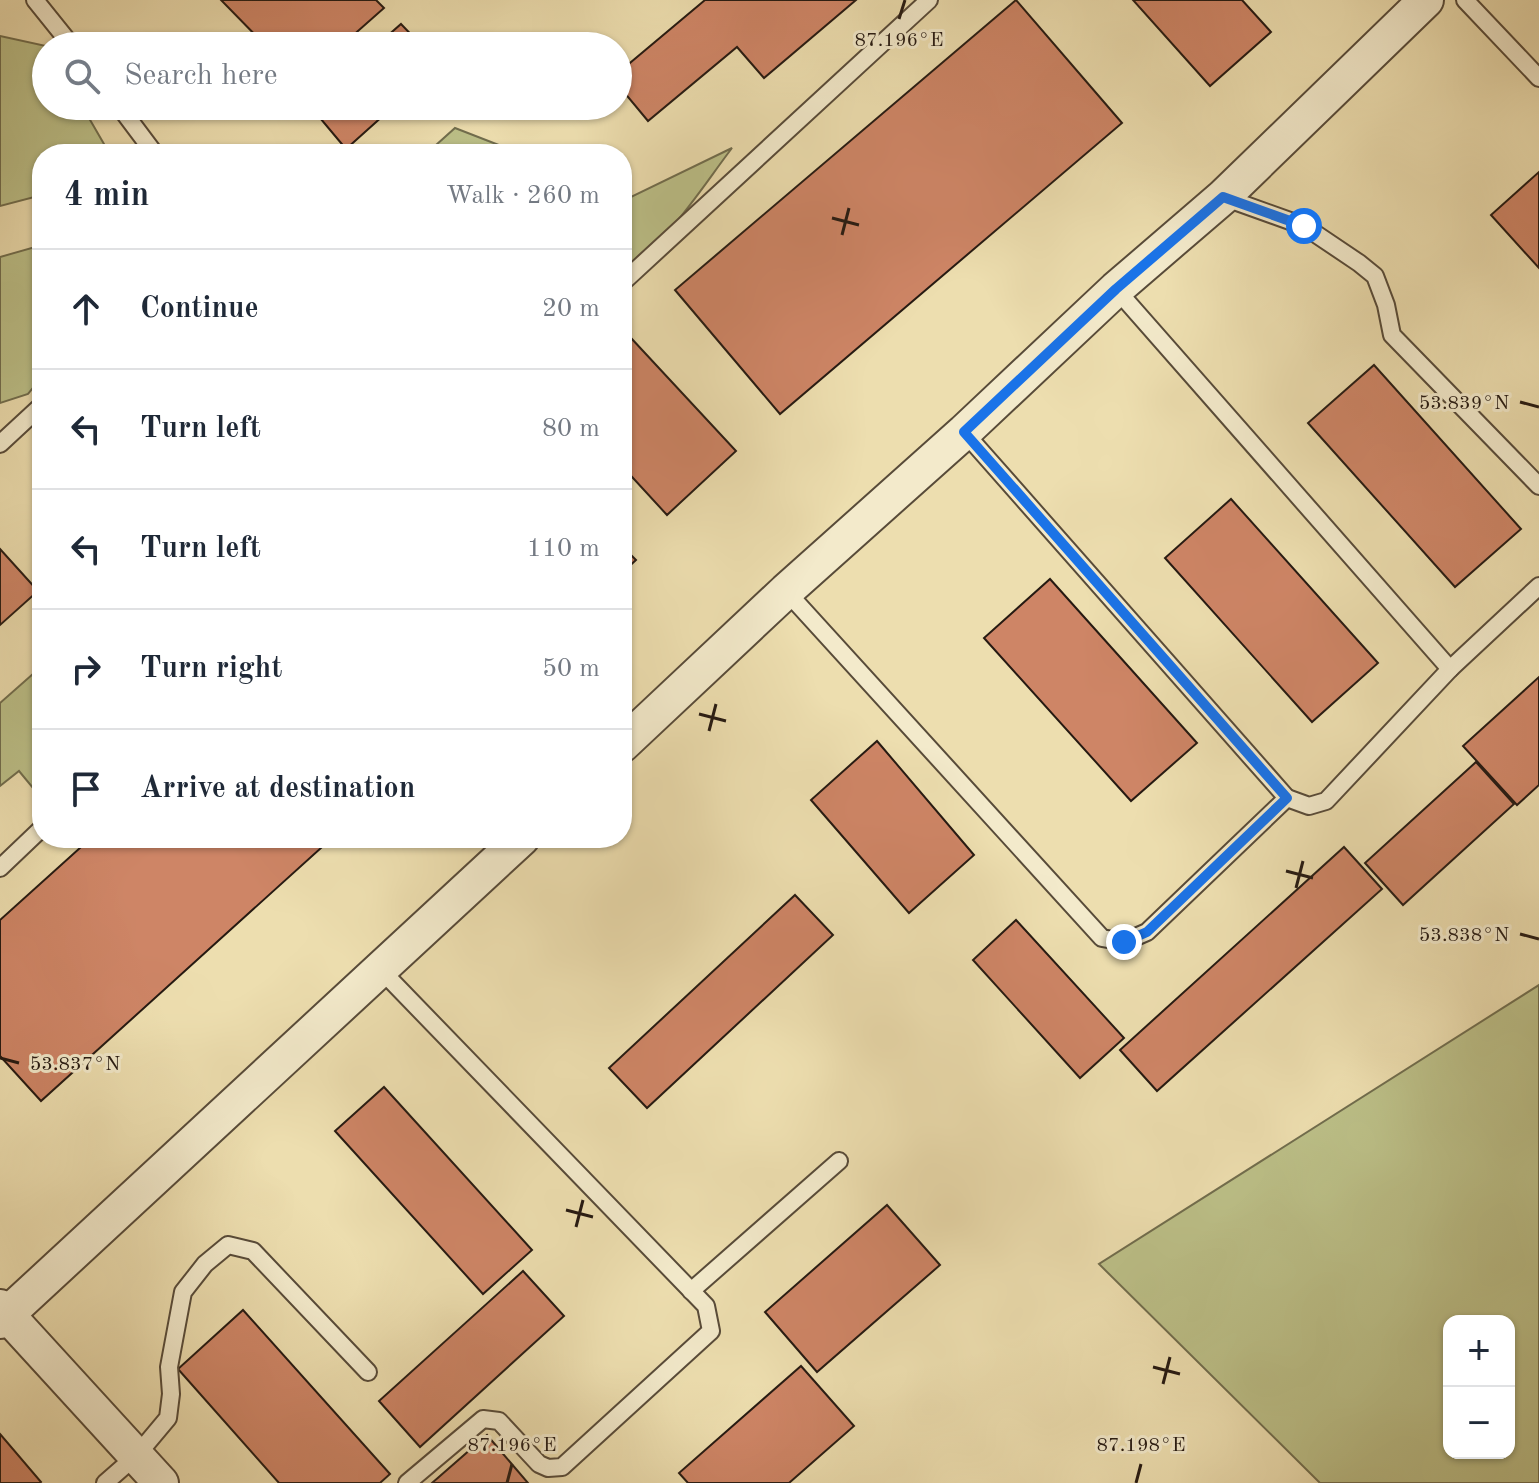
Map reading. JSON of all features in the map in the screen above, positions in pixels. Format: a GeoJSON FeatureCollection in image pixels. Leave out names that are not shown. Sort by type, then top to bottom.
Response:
{"type":"FeatureCollection","features":[{"type":"Feature","properties":{"kind":"street"},"geometry":{"type":"LineString","coordinates":[[632,736],[1116,289],[1223,197],[1426,0]]}},
{"type":"Feature","properties":{"kind":"street"},"geometry":{"type":"LineString","coordinates":[[161,1483],[2,1314],[511,848]]}},
{"type":"Feature","properties":{"kind":"lane"},"geometry":{"type":"LineString","coordinates":[[35,0],[61,32]]}},
{"type":"Feature","properties":{"kind":"lane"},"geometry":{"type":"LineString","coordinates":[[632,274],[929,0]]}},
{"type":"Feature","properties":{"kind":"lane"},"geometry":{"type":"LineString","coordinates":[[1465,0],[1539,78]]}},
{"type":"Feature","properties":{"kind":"lane"},"geometry":{"type":"LineString","coordinates":[[130,120],[148,144]]}},
{"type":"Feature","properties":{"kind":"lane"},"geometry":{"type":"LineString","coordinates":[[1223,197],[1304,226],[1375,276],[1386,305],[1392,335],[1539,486]]}},
{"type":"Feature","properties":{"kind":"lane"},"geometry":{"type":"LineString","coordinates":[[1116,289],[1450,669]]}},
{"type":"Feature","properties":{"kind":"lane"},"geometry":{"type":"LineString","coordinates":[[0,444],[32,414]]}},
{"type":"Feature","properties":{"kind":"lane"},"geometry":{"type":"LineString","coordinates":[[964,432],[1287,798],[1309,806],[1326,801],[1450,669],[1539,586]]}},
{"type":"Feature","properties":{"kind":"lane"},"geometry":{"type":"LineString","coordinates":[[786,591],[1102,938],[1124,942],[1147,932],[1287,798]]}},
{"type":"Feature","properties":{"kind":"lane"},"geometry":{"type":"LineString","coordinates":[[0,868],[32,838]]}},
{"type":"Feature","properties":{"kind":"lane"},"geometry":{"type":"LineString","coordinates":[[381,970],[706,1306],[711,1318],[711,1331],[562,1467],[548,1468],[539,1464],[499,1421],[483,1419],[407,1483]]}},
{"type":"Feature","properties":{"kind":"lane"},"geometry":{"type":"LineString","coordinates":[[691,1291],[839,1161]]}},
{"type":"Feature","properties":{"kind":"lane"},"geometry":{"type":"LineString","coordinates":[[105,1483],[137,1455],[168,1418],[171,1394],[169,1367],[183,1292],[205,1264],[228,1245],[253,1251],[368,1372]]}},
{"type":"Feature","properties":{"kind":"green space"},"geometry":{"type":"Polygon","coordinates":[[[0,36],[32,43],[32,120],[90,120],[104,144],[32,144],[32,198],[0,206],[0,36]]]}},
{"type":"Feature","properties":{"kind":"green space"},"geometry":{"type":"Polygon","coordinates":[[[455,128],[496,144],[437,144],[455,128]]]}},
{"type":"Feature","properties":{"kind":"green space"},"geometry":{"type":"Polygon","coordinates":[[[732,148],[669,231],[632,265],[632,197],[732,148]]]}},
{"type":"Feature","properties":{"kind":"green space"},"geometry":{"type":"Polygon","coordinates":[[[32,248],[32,389],[28,394],[0,403],[0,257],[32,248]]]}},
{"type":"Feature","properties":{"kind":"green space"},"geometry":{"type":"Polygon","coordinates":[[[32,675],[32,787],[19,771],[0,786],[0,703],[32,675]]]}},
{"type":"Feature","properties":{"kind":"green space"},"geometry":{"type":"Polygon","coordinates":[[[1539,985],[1539,1483],[1320,1483],[1099,1264],[1539,985]]]}},
{"type":"Feature","properties":{"kind":"building"},"geometry":{"type":"Polygon","coordinates":[[[221,0],[376,0],[384,8],[357,32],[252,32],[221,0]]]}},
{"type":"Feature","properties":{"kind":"building"},"geometry":{"type":"Polygon","coordinates":[[[705,0],[856,0],[764,78],[737,47],[648,121],[632,102],[632,61],[705,0]]]}},
{"type":"Feature","properties":{"kind":"building"},"geometry":{"type":"Polygon","coordinates":[[[1016,0],[1122,123],[780,414],[675,290],[1016,0]]]}},
{"type":"Feature","properties":{"kind":"building"},"geometry":{"type":"Polygon","coordinates":[[[1133,0],[1242,0],[1271,32],[1210,86],[1133,0]]]}},
{"type":"Feature","properties":{"kind":"building"},"geometry":{"type":"Polygon","coordinates":[[[401,24],[409,32],[392,32],[401,24]]]}},
{"type":"Feature","properties":{"kind":"building"},"geometry":{"type":"Polygon","coordinates":[[[322,120],[378,120],[352,144],[342,144],[322,120]]]}},
{"type":"Feature","properties":{"kind":"building"},"geometry":{"type":"Polygon","coordinates":[[[1539,172],[1539,268],[1491,215],[1539,172]]]}},
{"type":"Feature","properties":{"kind":"building"},"geometry":{"type":"Polygon","coordinates":[[[632,339],[736,451],[667,515],[632,477],[632,339]]]}},
{"type":"Feature","properties":{"kind":"building"},"geometry":{"type":"Polygon","coordinates":[[[1374,365],[1521,529],[1455,587],[1308,423],[1374,365]]]}},
{"type":"Feature","properties":{"kind":"building"},"geometry":{"type":"Polygon","coordinates":[[[1231,499],[1378,663],[1312,722],[1165,558],[1231,499]]]}},
{"type":"Feature","properties":{"kind":"building"},"geometry":{"type":"Polygon","coordinates":[[[0,549],[32,584],[32,596],[0,625],[0,549]]]}},
{"type":"Feature","properties":{"kind":"building"},"geometry":{"type":"Polygon","coordinates":[[[1050,579],[1197,743],[1131,801],[984,638],[1050,579]]]}},
{"type":"Feature","properties":{"kind":"building"},"geometry":{"type":"Polygon","coordinates":[[[1539,677],[1539,785],[1517,805],[1463,746],[1539,677]]]}},
{"type":"Feature","properties":{"kind":"building"},"geometry":{"type":"Polygon","coordinates":[[[877,741],[974,855],[909,913],[811,800],[877,741]]]}},
{"type":"Feature","properties":{"kind":"building"},"geometry":{"type":"Polygon","coordinates":[[[1476,762],[1514,804],[1403,905],[1365,863],[1476,762]]]}},
{"type":"Feature","properties":{"kind":"building"},"geometry":{"type":"Polygon","coordinates":[[[1344,847],[1382,889],[1157,1091],[1120,1050],[1344,847]]]}},
{"type":"Feature","properties":{"kind":"building"},"geometry":{"type":"Polygon","coordinates":[[[80,848],[321,848],[41,1101],[0,1056],[0,920],[80,848]]]}},
{"type":"Feature","properties":{"kind":"building"},"geometry":{"type":"Polygon","coordinates":[[[795,895],[833,935],[647,1108],[609,1068],[795,895]]]}},
{"type":"Feature","properties":{"kind":"building"},"geometry":{"type":"Polygon","coordinates":[[[1016,920],[1124,1038],[1080,1078],[973,960],[1016,920]]]}},
{"type":"Feature","properties":{"kind":"building"},"geometry":{"type":"Polygon","coordinates":[[[384,1087],[532,1250],[483,1294],[335,1131],[384,1087]]]}},
{"type":"Feature","properties":{"kind":"building"},"geometry":{"type":"Polygon","coordinates":[[[887,1205],[940,1265],[817,1372],[765,1312],[887,1205]]]}},
{"type":"Feature","properties":{"kind":"building"},"geometry":{"type":"Polygon","coordinates":[[[523,1271],[564,1316],[420,1447],[379,1401],[523,1271]]]}},
{"type":"Feature","properties":{"kind":"building"},"geometry":{"type":"Polygon","coordinates":[[[243,1310],[390,1474],[380,1483],[279,1483],[178,1369],[243,1310]]]}},
{"type":"Feature","properties":{"kind":"building"},"geometry":{"type":"Polygon","coordinates":[[[801,1366],[854,1426],[789,1483],[688,1483],[679,1473],[801,1366]]]}},
{"type":"Feature","properties":{"kind":"building"},"geometry":{"type":"Polygon","coordinates":[[[0,1434],[41,1482],[40,1483],[0,1483],[0,1434]]]}},
{"type":"Feature","properties":{"kind":"building"},"geometry":{"type":"Polygon","coordinates":[[[487,1435],[528,1483],[432,1483],[487,1435]]]}},
{"type":"Feature","properties":{"kind":"route"},"geometry":{"type":"LineString","coordinates":[[1124,942],[1147,932],[1287,798],[964,432],[1116,289],[1223,197],[1304,226]]}}]}
